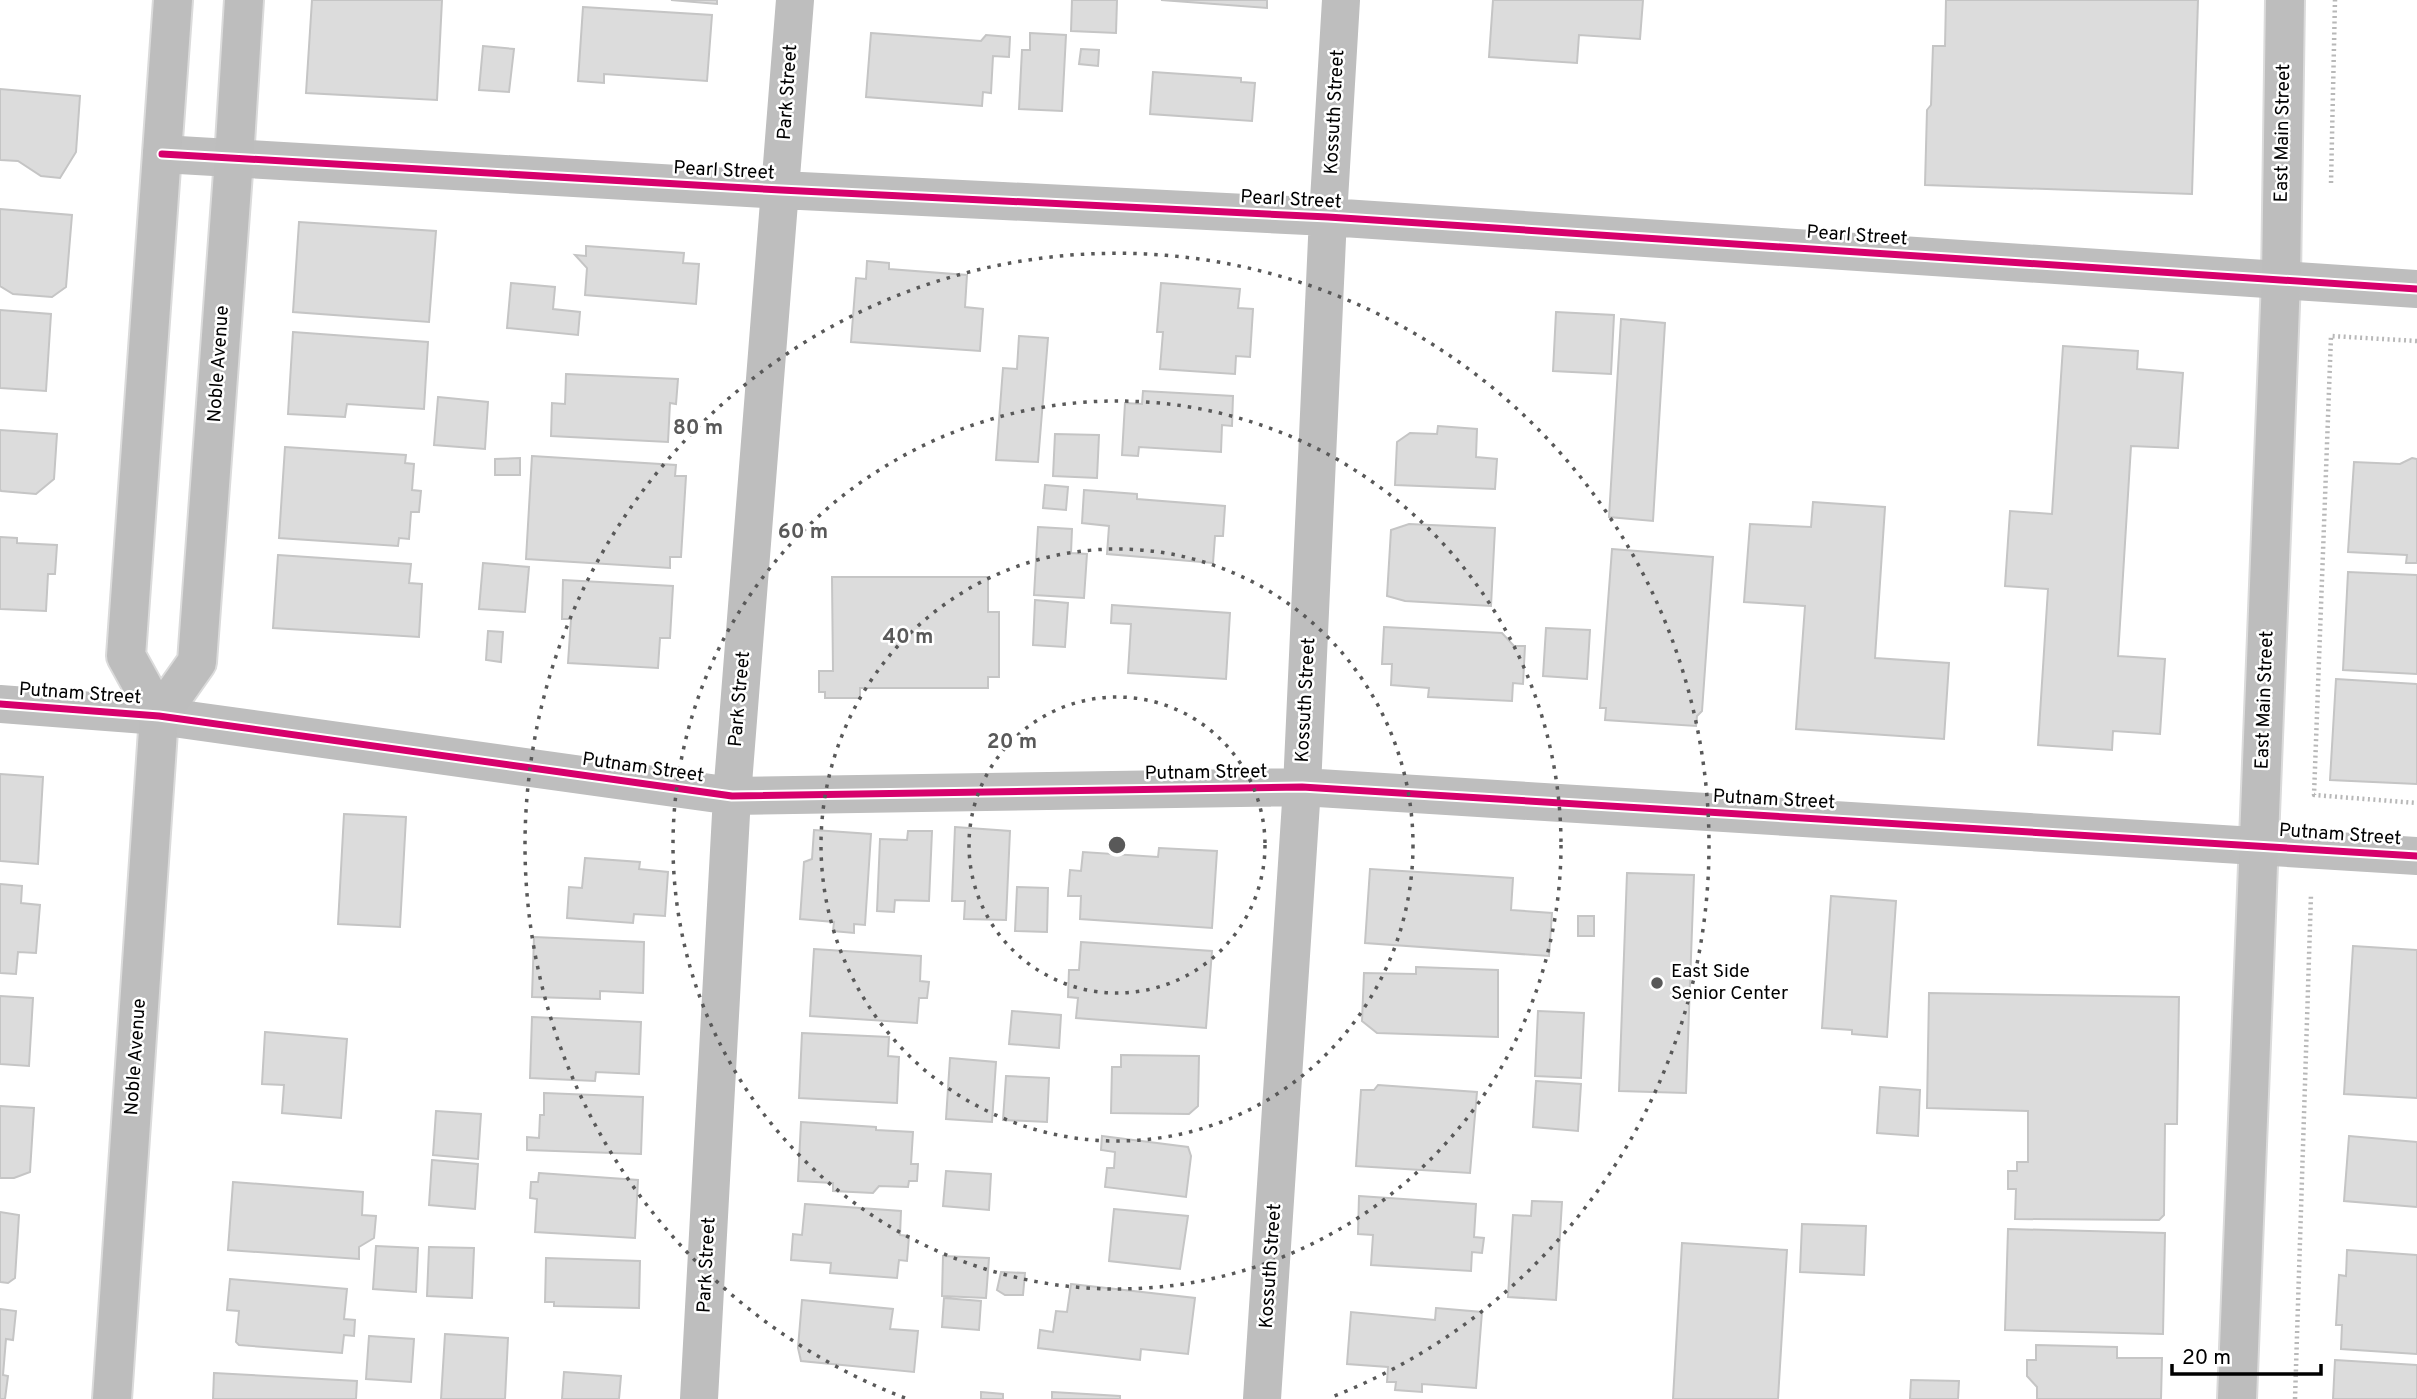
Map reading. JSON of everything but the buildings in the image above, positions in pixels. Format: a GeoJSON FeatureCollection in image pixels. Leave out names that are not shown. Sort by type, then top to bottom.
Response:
{"type":"FeatureCollection","features":[{"type":"Feature","properties":{"kind":"main road"},"geometry":{"type":"LineString","coordinates":[[159,716],[126,656],[173,0]]}},
{"type":"Feature","properties":{"kind":"main road","name":"Noble Avenue"},"geometry":{"type":"LineString","coordinates":[[113,1399],[159,716],[197,662],[244,0]]}},
{"type":"Feature","properties":{"kind":"main road","name":"East Main Street"},"geometry":{"type":"LineString","coordinates":[[2237,1399],[2281,280],[2285,0]]}},
{"type":"Feature","properties":{"kind":"street","name":"Park Street"},"geometry":{"type":"LineString","coordinates":[[699,1399],[732,796],[795,0]]}},
{"type":"Feature","properties":{"kind":"street","name":"Kossuth Street"},"geometry":{"type":"LineString","coordinates":[[1262,1399],[1302,787],[1328,217],[1342,0]]}},
{"type":"Feature","properties":{"kind":"street","name":"Pearl Street"},"geometry":{"type":"LineString","coordinates":[[162,154],[781,190],[1328,217],[2417,289]]}},
{"type":"Feature","properties":{"kind":"street","name":"Putnam Street"},"geometry":{"type":"LineString","coordinates":[[0,704],[159,716],[732,796],[1302,787],[2417,856]]}},
{"type":"Feature","properties":{"kind":"path"},"geometry":{"type":"LineString","coordinates":[[2331,195],[2335,0]]}},
{"type":"Feature","properties":{"kind":"path"},"geometry":{"type":"LineString","coordinates":[[2417,341],[2331,336],[2314,795],[2417,803]]}},
{"type":"Feature","properties":{"kind":"path"},"geometry":{"type":"LineString","coordinates":[[2295,1399],[2310,894],[2323,895]]}},
{"type":"Feature","properties":{"kind":"cycle path"},"geometry":{"type":"LineString","coordinates":[[162,154],[781,190],[1328,217],[2417,289]]}},
{"type":"Feature","properties":{"kind":"cycle path"},"geometry":{"type":"LineString","coordinates":[[0,704],[159,716],[732,796],[1302,787],[2417,856]]}},
{"type":"Feature","properties":{"kind":"place","name":"East Side Senior Center"},"geometry":{"type":"Point","coordinates":[1657,983]}}]}
